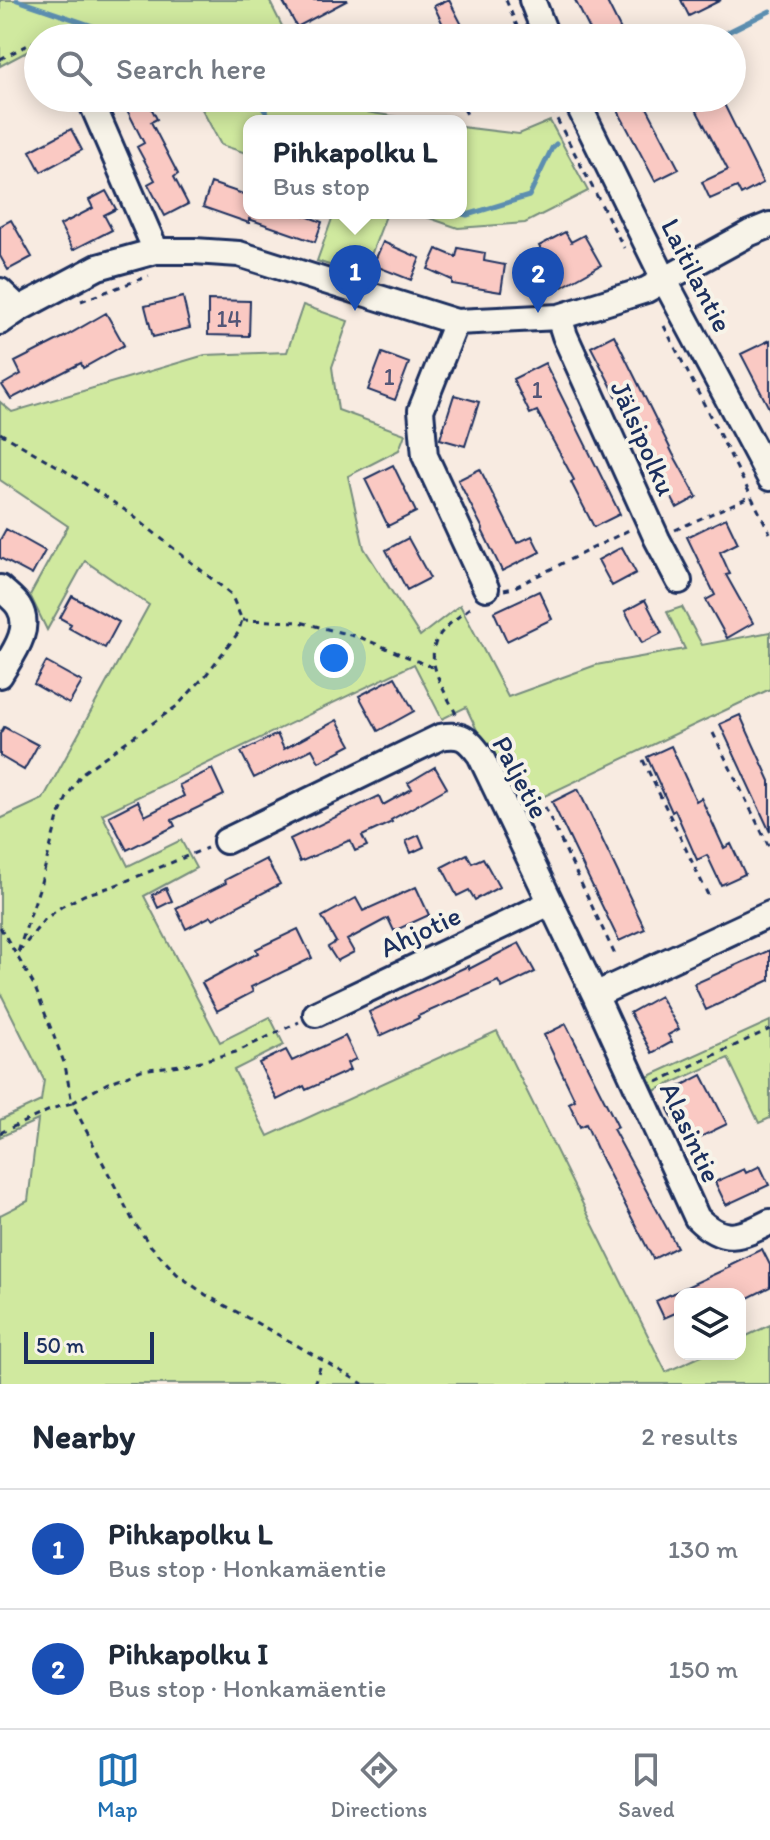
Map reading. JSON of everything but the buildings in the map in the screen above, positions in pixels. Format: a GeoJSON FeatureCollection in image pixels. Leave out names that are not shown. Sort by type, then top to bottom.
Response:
{"type":"FeatureCollection","features":[{"type":"Feature","properties":{"kind":"street"},"geometry":{"type":"LineString","coordinates":[[532,0],[541,24]]}},
{"type":"Feature","properties":{"kind":"street"},"geometry":{"type":"LineString","coordinates":[[95,112],[156,262]]}},
{"type":"Feature","properties":{"kind":"street","name":"Laitilantie"},"geometry":{"type":"LineString","coordinates":[[582,112],[665,281],[770,478]]}},
{"type":"Feature","properties":{"kind":"street"},"geometry":{"type":"LineString","coordinates":[[0,291],[9,315],[98,267],[156,262],[194,251],[239,254],[456,322],[559,317],[646,290],[770,225]]}},
{"type":"Feature","properties":{"kind":"street","name":"Jälsipolku"},"geometry":{"type":"LineString","coordinates":[[559,317],[653,530],[679,581]]}},
{"type":"Feature","properties":{"kind":"street"},"geometry":{"type":"LineString","coordinates":[[456,322],[421,410],[425,456],[486,588]]}},
{"type":"Feature","properties":{"kind":"street"},"geometry":{"type":"LineString","coordinates":[[0,588],[20,608],[23,624],[21,640],[0,675]]}},
{"type":"Feature","properties":{"kind":"street","name":"Paljetie"},"geometry":{"type":"LineString","coordinates":[[226,841],[440,737],[453,735],[468,739],[480,755],[595,995]]}},
{"type":"Feature","properties":{"kind":"street","name":"Ahjotie"},"geometry":{"type":"LineString","coordinates":[[316,1014],[550,903]]}},
{"type":"Feature","properties":{"kind":"street"},"geometry":{"type":"LineString","coordinates":[[595,995],[770,914]]}},
{"type":"Feature","properties":{"kind":"street","name":"Alasintie"},"geometry":{"type":"LineString","coordinates":[[595,995],[697,1218],[709,1231],[723,1236],[742,1236],[770,1222]]}},
{"type":"Feature","properties":{"kind":"path"},"geometry":{"type":"LineString","coordinates":[[506,0],[516,24]]}},
{"type":"Feature","properties":{"kind":"path"},"geometry":{"type":"LineString","coordinates":[[0,59],[24,47]]}},
{"type":"Feature","properties":{"kind":"path"},"geometry":{"type":"LineString","coordinates":[[466,112],[468,116]]}},
{"type":"Feature","properties":{"kind":"path"},"geometry":{"type":"LineString","coordinates":[[70,305],[156,262]]}},
{"type":"Feature","properties":{"kind":"path"},"geometry":{"type":"LineString","coordinates":[[0,433],[128,512],[231,594],[242,620],[238,633],[177,706],[82,773],[58,818],[17,955]]}},
{"type":"Feature","properties":{"kind":"path"},"geometry":{"type":"LineString","coordinates":[[468,739],[434,668],[432,655],[439,634],[479,600],[486,588],[498,591],[513,588],[653,530],[751,496]]}},
{"type":"Feature","properties":{"kind":"path"},"geometry":{"type":"LineString","coordinates":[[242,620],[300,622],[362,638],[434,668]]}},
{"type":"Feature","properties":{"kind":"path"},"geometry":{"type":"LineString","coordinates":[[713,733],[770,849]]}},
{"type":"Feature","properties":{"kind":"path"},"geometry":{"type":"LineString","coordinates":[[643,760],[708,895]]}},
{"type":"Feature","properties":{"kind":"path"},"geometry":{"type":"LineString","coordinates":[[545,807],[616,957]]}},
{"type":"Feature","properties":{"kind":"path"},"geometry":{"type":"LineString","coordinates":[[17,955],[44,920],[72,901],[226,841]]}},
{"type":"Feature","properties":{"kind":"path"},"geometry":{"type":"LineString","coordinates":[[0,927],[34,985],[65,1065],[72,1103],[133,1221],[150,1245],[177,1274],[206,1295],[363,1384]]}},
{"type":"Feature","properties":{"kind":"path"},"geometry":{"type":"LineString","coordinates":[[0,1133],[141,1070],[189,1064],[236,1052],[316,1014]]}},
{"type":"Feature","properties":{"kind":"path"},"geometry":{"type":"LineString","coordinates":[[639,1090],[770,1029]]}},
{"type":"Feature","properties":{"kind":"path"},"geometry":{"type":"LineString","coordinates":[[314,1384],[323,1360]]}},
{"type":"Feature","properties":{"kind":"green space"},"geometry":{"type":"Polygon","coordinates":[[[0,0],[269,0],[281,24],[24,24],[24,53],[0,66],[0,0]]]}},
{"type":"Feature","properties":{"kind":"green space"},"geometry":{"type":"Polygon","coordinates":[[[203,112],[366,112],[385,115],[243,115],[243,152],[221,145],[203,112]]]}},
{"type":"Feature","properties":{"kind":"green space"},"geometry":{"type":"Polygon","coordinates":[[[550,121],[588,191],[525,223],[458,228],[432,219],[467,219],[467,128],[519,134],[550,121]]]}},
{"type":"Feature","properties":{"kind":"green space"},"geometry":{"type":"Polygon","coordinates":[[[332,219],[385,219],[363,276],[317,261],[332,219]]]}},
{"type":"Feature","properties":{"kind":"green space"},"geometry":{"type":"Polygon","coordinates":[[[303,305],[348,321],[332,367],[338,410],[405,434],[399,450],[348,476],[364,548],[420,636],[460,605],[508,697],[596,665],[685,649],[667,612],[682,607],[702,645],[770,632],[770,689],[515,810],[466,707],[442,719],[414,664],[102,814],[128,866],[181,840],[196,868],[144,896],[220,1042],[270,1017],[284,1045],[234,1070],[268,1136],[497,1031],[666,1372],[693,1360],[746,1360],[746,1336],[770,1325],[770,1384],[0,1384],[0,1215],[28,1201],[38,1120],[0,1137],[0,1120],[41,1101],[44,1080],[0,992],[0,819],[43,799],[149,605],[85,561],[47,630],[30,595],[68,526],[0,480],[0,402],[12,412],[205,355],[287,352],[303,305]]]}},
{"type":"Feature","properties":{"kind":"green space"},"geometry":{"type":"Polygon","coordinates":[[[770,1021],[770,1118],[759,1123],[728,1058],[652,1092],[645,1078],[770,1021]]]}},
{"type":"Feature","properties":{"kind":"waterway"},"geometry":{"type":"LineString","coordinates":[[17,0],[87,24]]}},
{"type":"Feature","properties":{"kind":"waterway"},"geometry":{"type":"LineString","coordinates":[[744,24],[770,11]]}},
{"type":"Feature","properties":{"kind":"waterway"},"geometry":{"type":"LineString","coordinates":[[467,215],[529,196],[556,144]]}},
{"type":"Feature","properties":{"kind":"place","name":"Pihkapolku L"},"geometry":{"type":"Point","coordinates":[355,311]}},
{"type":"Feature","properties":{"kind":"place","name":"Pihkapolku I"},"geometry":{"type":"Point","coordinates":[538,313]}}]}
